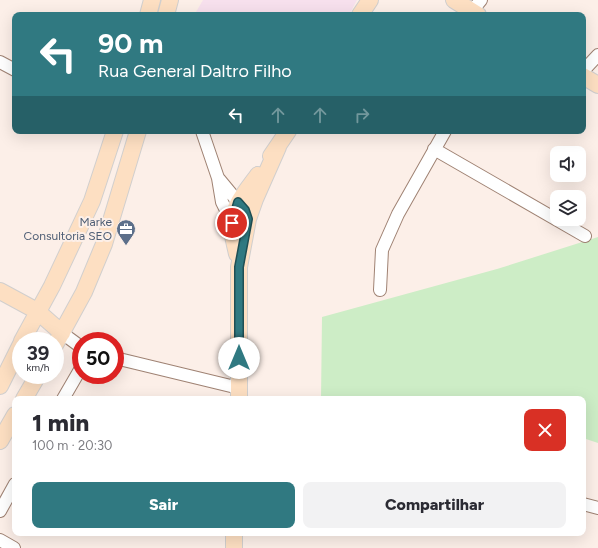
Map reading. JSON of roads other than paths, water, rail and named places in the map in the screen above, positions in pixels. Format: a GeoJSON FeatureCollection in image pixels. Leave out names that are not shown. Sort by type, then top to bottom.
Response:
{"type":"FeatureCollection","features":[{"type":"Feature","properties":{"kind":"main road"},"geometry":{"type":"LineString","coordinates":[[149,12],[152,0]]}},
{"type":"Feature","properties":{"kind":"main road"},"geometry":{"type":"LineString","coordinates":[[167,12],[170,0]]}},
{"type":"Feature","properties":{"kind":"main road"},"geometry":{"type":"LineString","coordinates":[[362,12],[370,0]]}},
{"type":"Feature","properties":{"kind":"main road"},"geometry":{"type":"LineString","coordinates":[[454,0],[477,9]]}},
{"type":"Feature","properties":{"kind":"main road"},"geometry":{"type":"LineString","coordinates":[[586,78],[598,86]]}},
{"type":"Feature","properties":{"kind":"main road"},"geometry":{"type":"LineString","coordinates":[[27,332],[92,201],[114,134]]}},
{"type":"Feature","properties":{"kind":"main road"},"geometry":{"type":"LineString","coordinates":[[63,332],[84,292],[104,244],[137,134]]}},
{"type":"Feature","properties":{"kind":"main road"},"geometry":{"type":"LineString","coordinates":[[239,393],[239,267],[242,223],[238,202],[286,134]]}},
{"type":"Feature","properties":{"kind":"main road"},"geometry":{"type":"LineString","coordinates":[[242,223],[255,199],[278,147]]}},
{"type":"Feature","properties":{"kind":"main road"},"geometry":{"type":"LineString","coordinates":[[0,291],[38,311],[54,332]]}},
{"type":"Feature","properties":{"kind":"main road"},"geometry":{"type":"LineString","coordinates":[[0,386],[12,362]]}},
{"type":"Feature","properties":{"kind":"main road"},"geometry":{"type":"LineString","coordinates":[[26,396],[33,384]]}},
{"type":"Feature","properties":{"kind":"main road"},"geometry":{"type":"LineString","coordinates":[[0,441],[12,420]]}},
{"type":"Feature","properties":{"kind":"main road"},"geometry":{"type":"LineString","coordinates":[[234,536],[234,548]]}},
{"type":"Feature","properties":{"kind":"street"},"geometry":{"type":"LineString","coordinates":[[586,68],[598,55]]}},
{"type":"Feature","properties":{"kind":"street"},"geometry":{"type":"LineString","coordinates":[[0,62],[12,68]]}},
{"type":"Feature","properties":{"kind":"street"},"geometry":{"type":"LineString","coordinates":[[203,134],[218,178],[222,202],[242,223]]}},
{"type":"Feature","properties":{"kind":"street"},"geometry":{"type":"LineString","coordinates":[[380,290],[382,250],[398,214],[443,134]]}},
{"type":"Feature","properties":{"kind":"street"},"geometry":{"type":"LineString","coordinates":[[434,149],[585,236]]}},
{"type":"Feature","properties":{"kind":"street"},"geometry":{"type":"LineString","coordinates":[[218,178],[238,202]]}},
{"type":"Feature","properties":{"kind":"street"},"geometry":{"type":"LineString","coordinates":[[124,361],[239,393]]}},
{"type":"Feature","properties":{"kind":"street"},"geometry":{"type":"LineString","coordinates":[[65,396],[72,384]]}},
{"type":"Feature","properties":{"kind":"street"},"geometry":{"type":"LineString","coordinates":[[0,510],[12,489]]}},
{"type":"Feature","properties":{"kind":"street"},"geometry":{"type":"LineString","coordinates":[[586,505],[598,508]]}},
{"type":"Feature","properties":{"kind":"street"},"geometry":{"type":"LineString","coordinates":[[0,540],[14,548]]}},
{"type":"Feature","properties":{"kind":"place","name":"Marke Consultoria SEO"},"geometry":{"type":"Point","coordinates":[126,246]}}]}
